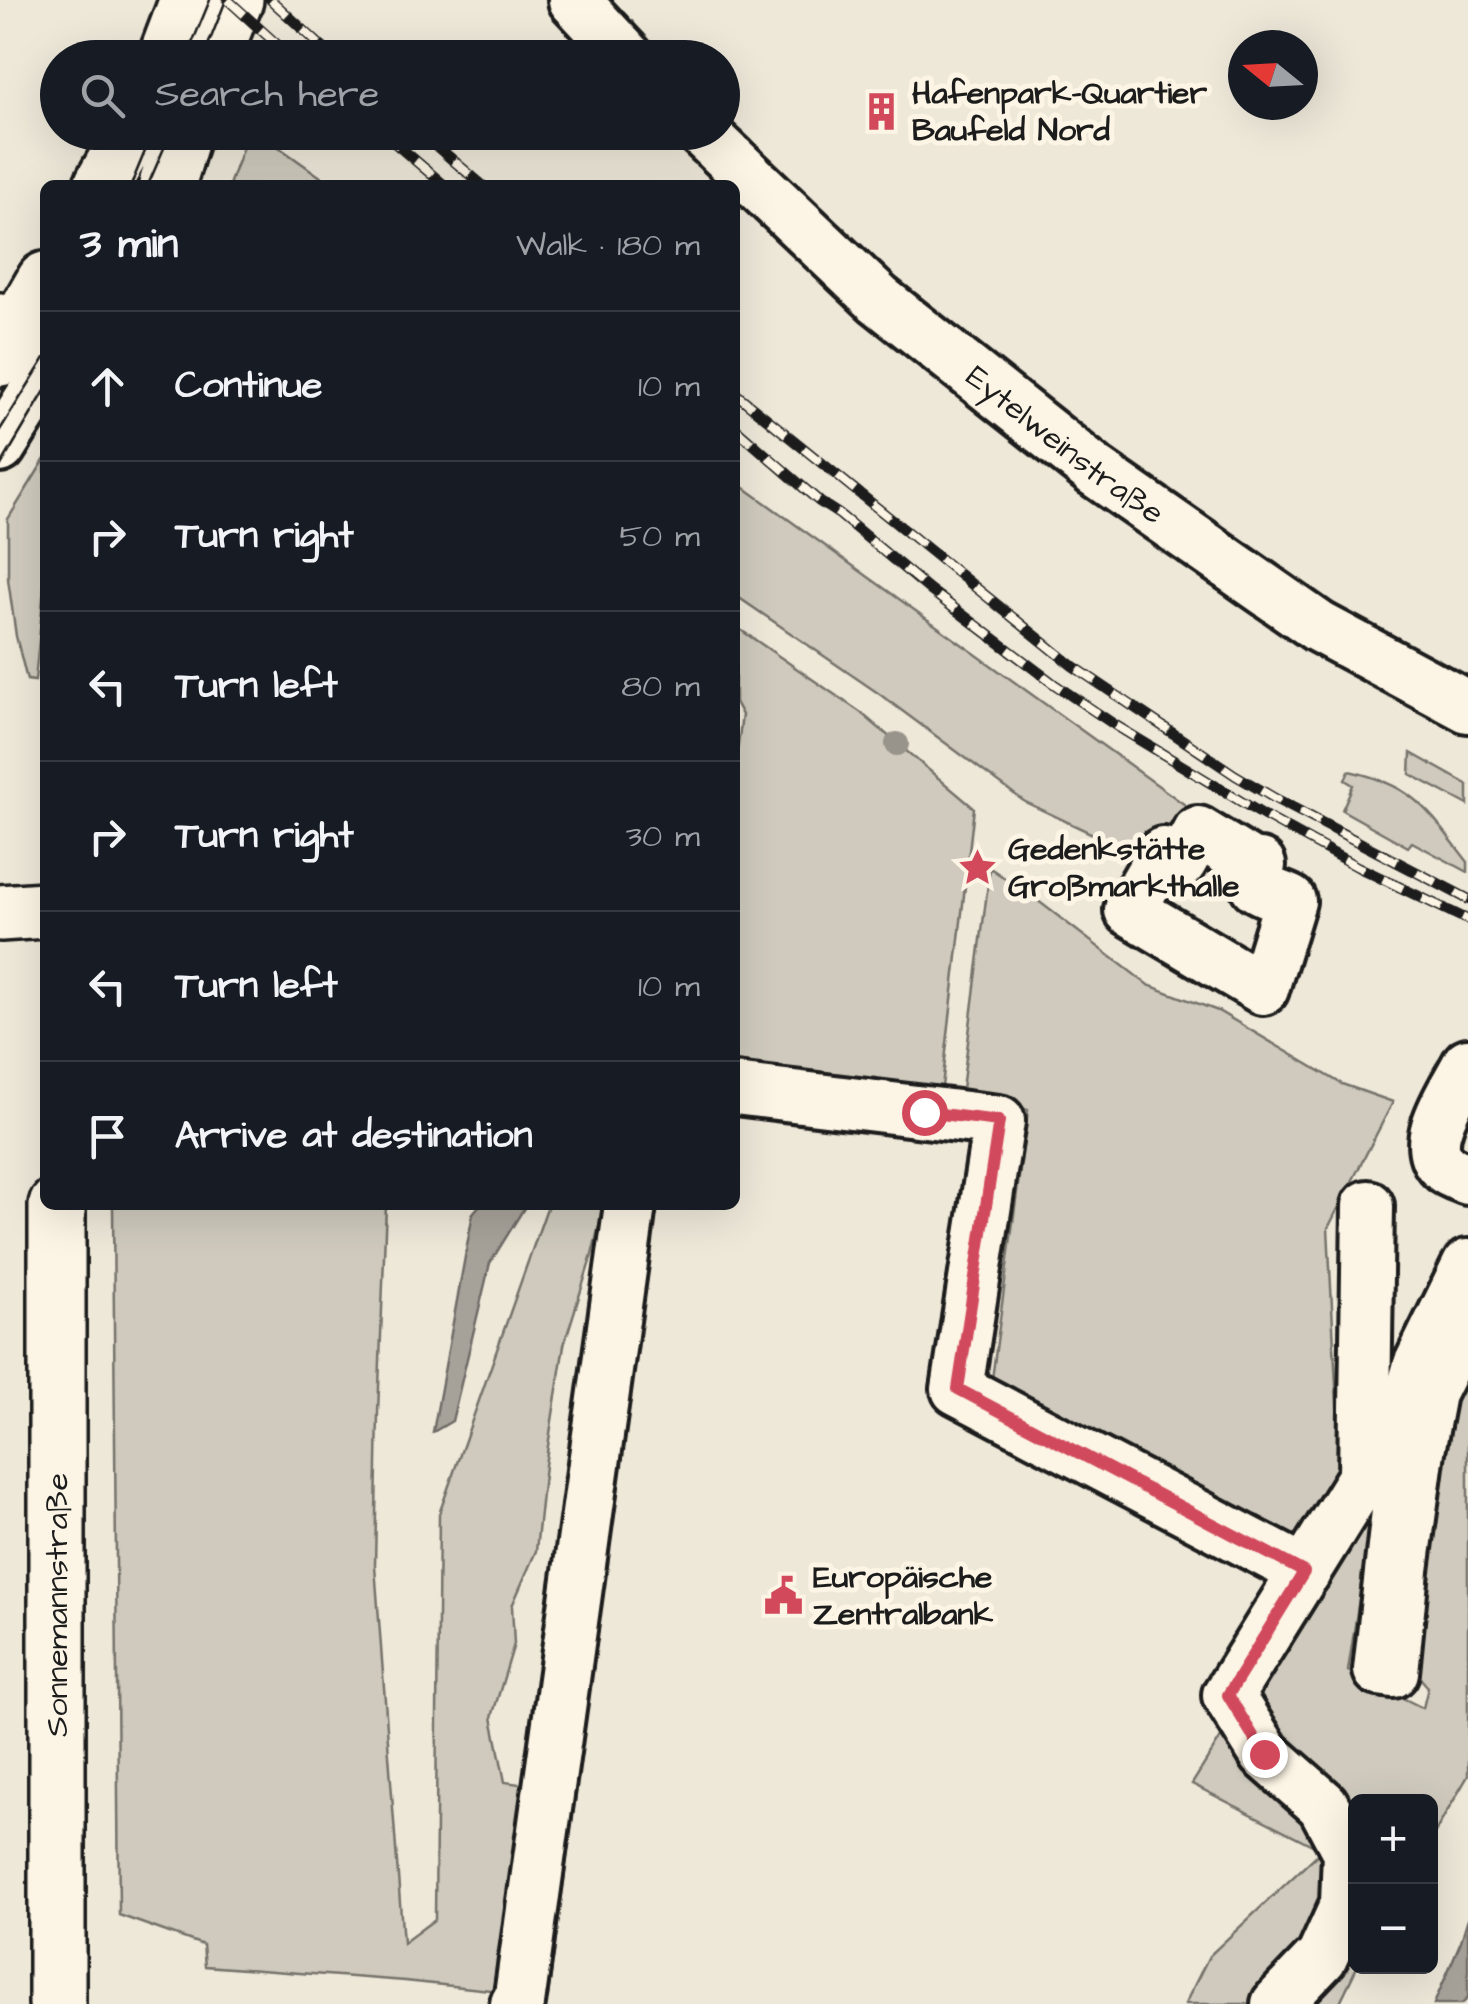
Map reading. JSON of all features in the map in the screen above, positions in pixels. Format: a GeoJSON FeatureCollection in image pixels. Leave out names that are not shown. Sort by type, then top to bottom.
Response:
{"type":"FeatureCollection","features":[{"type":"Feature","properties":{"kind":"main road"},"geometry":{"type":"LineString","coordinates":[[173,40],[188,0]]}},
{"type":"Feature","properties":{"kind":"main road"},"geometry":{"type":"LineString","coordinates":[[219,40],[235,0]]}},
{"type":"Feature","properties":{"kind":"main road"},"geometry":{"type":"LineString","coordinates":[[112,180],[163,155]]}},
{"type":"Feature","properties":{"kind":"main road"},"geometry":{"type":"LineString","coordinates":[[17,356],[40,294]]}},
{"type":"Feature","properties":{"kind":"main road"},"geometry":{"type":"LineString","coordinates":[[0,913],[40,910]]}},
{"type":"Feature","properties":{"kind":"main road","name":"Sonnemannstraße"},"geometry":{"type":"LineString","coordinates":[[56,2004],[57,1210]]}},
{"type":"Feature","properties":{"kind":"street"},"geometry":{"type":"LineString","coordinates":[[574,0],[611,40]]}},
{"type":"Feature","properties":{"kind":"street","name":"Eytelweinstraße"},"geometry":{"type":"LineString","coordinates":[[721,150],[878,299],[1095,471],[1319,627],[1468,707]]}},
{"type":"Feature","properties":{"kind":"street"},"geometry":{"type":"LineString","coordinates":[[0,448],[17,356]]}},
{"type":"Feature","properties":{"kind":"street"},"geometry":{"type":"LineString","coordinates":[[1462,1077],[1433,1133],[1434,1151],[1444,1168],[1468,1178]]}},
{"type":"Feature","properties":{"kind":"street"},"geometry":{"type":"LineString","coordinates":[[740,1090],[999,1121],[958,1389],[1304,1572]]}},
{"type":"Feature","properties":{"kind":"street"},"geometry":{"type":"LineString","coordinates":[[1277,2004],[1322,1957],[1346,1904],[1348,1852],[1323,1805],[1264,1754],[1228,1695],[1364,1476],[1368,1206]]}},
{"type":"Feature","properties":{"kind":"street"},"geometry":{"type":"LineString","coordinates":[[516,2004],[629,1210]]}},
{"type":"Feature","properties":{"kind":"street"},"geometry":{"type":"LineString","coordinates":[[1468,1265],[1419,1365],[1410,1398],[1379,1670],[1392,1672],[1407,1538],[1430,1393],[1468,1317]]}},
{"type":"Feature","properties":{"kind":"shaded area"},"geometry":{"type":"Polygon","coordinates":[[[242,150],[283,150],[325,180],[231,180],[242,150]]]}},
{"type":"Feature","properties":{"kind":"shaded area"},"geometry":{"type":"Polygon","coordinates":[[[40,467],[40,628],[35,681],[27,680],[16,636],[8,579],[8,519],[40,467]]]}},
{"type":"Feature","properties":{"kind":"shaded area"},"geometry":{"type":"Polygon","coordinates":[[[740,485],[1188,807],[1156,864],[1025,802],[878,693],[740,598],[740,485]]]}},
{"type":"Feature","properties":{"kind":"shaded area"},"geometry":{"type":"Polygon","coordinates":[[[740,629],[860,712],[974,808],[942,1087],[740,1067],[740,629]]]}},
{"type":"Feature","properties":{"kind":"shaded area"},"geometry":{"type":"Polygon","coordinates":[[[1411,753],[1468,785],[1468,805],[1410,774],[1411,753]]]}},
{"type":"Feature","properties":{"kind":"shaded area"},"geometry":{"type":"Polygon","coordinates":[[[1349,771],[1390,784],[1419,803],[1468,862],[1468,872],[1412,842],[1408,847],[1342,810],[1353,785],[1345,780],[1349,771]]]}},
{"type":"Feature","properties":{"kind":"shaded area"},"geometry":{"type":"Polygon","coordinates":[[[990,868],[1148,985],[1218,1011],[1342,1084],[1393,1102],[1328,1228],[1341,1484],[1300,1559],[990,1394],[1028,1110],[962,1089],[990,868]]]}},
{"type":"Feature","properties":{"kind":"shaded area"},"geometry":{"type":"Polygon","coordinates":[[[113,1210],[386,1210],[375,1566],[403,1943],[435,1919],[439,1514],[546,1210],[603,1210],[564,1345],[536,1551],[512,1606],[514,1644],[492,1717],[505,1782],[576,1792],[548,1996],[205,1966],[203,1945],[119,1915],[113,1210]]]}},
{"type":"Feature","properties":{"kind":"shaded area"},"geometry":{"type":"Polygon","coordinates":[[[523,1210],[490,1263],[452,1421],[433,1432],[473,1213],[523,1210]]]}},
{"type":"Feature","properties":{"kind":"shaded area"},"geometry":{"type":"Polygon","coordinates":[[[1468,1342],[1468,1776],[1438,1827],[1438,1794],[1348,1794],[1348,1974],[1354,1974],[1339,2004],[1185,2004],[1209,1956],[1322,1850],[1192,1784],[1376,1488],[1348,1671],[1423,1708],[1428,1687],[1405,1661],[1442,1396],[1468,1342]]]}},
{"type":"Feature","properties":{"kind":"shaded area"},"geometry":{"type":"Polygon","coordinates":[[[1468,1918],[1468,1998],[1462,2004],[1434,2004],[1461,1941],[1468,1918]]]}},
{"type":"Feature","properties":{"kind":"tram line"},"geometry":{"type":"LineString","coordinates":[[193,40],[210,0]]}},
{"type":"Feature","properties":{"kind":"tram line"},"geometry":{"type":"LineString","coordinates":[[210,40],[226,0]]}},
{"type":"Feature","properties":{"kind":"tram line"},"geometry":{"type":"LineString","coordinates":[[133,180],[146,150]]}},
{"type":"Feature","properties":{"kind":"tram line"},"geometry":{"type":"LineString","coordinates":[[150,180],[163,150]]}},
{"type":"Feature","properties":{"kind":"tram line"},"geometry":{"type":"LineString","coordinates":[[0,430],[40,366]]}},
{"type":"Feature","properties":{"kind":"tram line"},"geometry":{"type":"LineString","coordinates":[[0,467],[40,399]]}},
{"type":"Feature","properties":{"kind":"railway"},"geometry":{"type":"LineString","coordinates":[[228,0],[272,40]]}},
{"type":"Feature","properties":{"kind":"railway"},"geometry":{"type":"LineString","coordinates":[[271,0],[314,40]]}},
{"type":"Feature","properties":{"kind":"railway"},"geometry":{"type":"LineString","coordinates":[[403,150],[438,180]]}},
{"type":"Feature","properties":{"kind":"railway"},"geometry":{"type":"LineString","coordinates":[[441,150],[476,180]]}},
{"type":"Feature","properties":{"kind":"railway"},"geometry":{"type":"LineString","coordinates":[[740,397],[1073,666],[1235,775],[1468,899]]}},
{"type":"Feature","properties":{"kind":"railway"},"geometry":{"type":"LineString","coordinates":[[740,432],[930,590],[1115,725],[1265,816],[1468,920]]}},
{"type":"Feature","properties":{"kind":"place","name":"Hafenpark-Quartier Baufeld Nord"},"geometry":{"type":"Point","coordinates":[882,111]}},
{"type":"Feature","properties":{"kind":"place","name":"Gedenkstätte Großmarkthalle"},"geometry":{"type":"Point","coordinates":[978,867]}},
{"type":"Feature","properties":{"kind":"place","name":"Europäische Zentralbank"},"geometry":{"type":"Point","coordinates":[783,1595]}},
{"type":"Feature","properties":{"kind":"route"},"geometry":{"type":"LineString","coordinates":[[924,1112],[999,1121],[958,1389],[1304,1572],[1228,1695],[1264,1754]]}}]}
